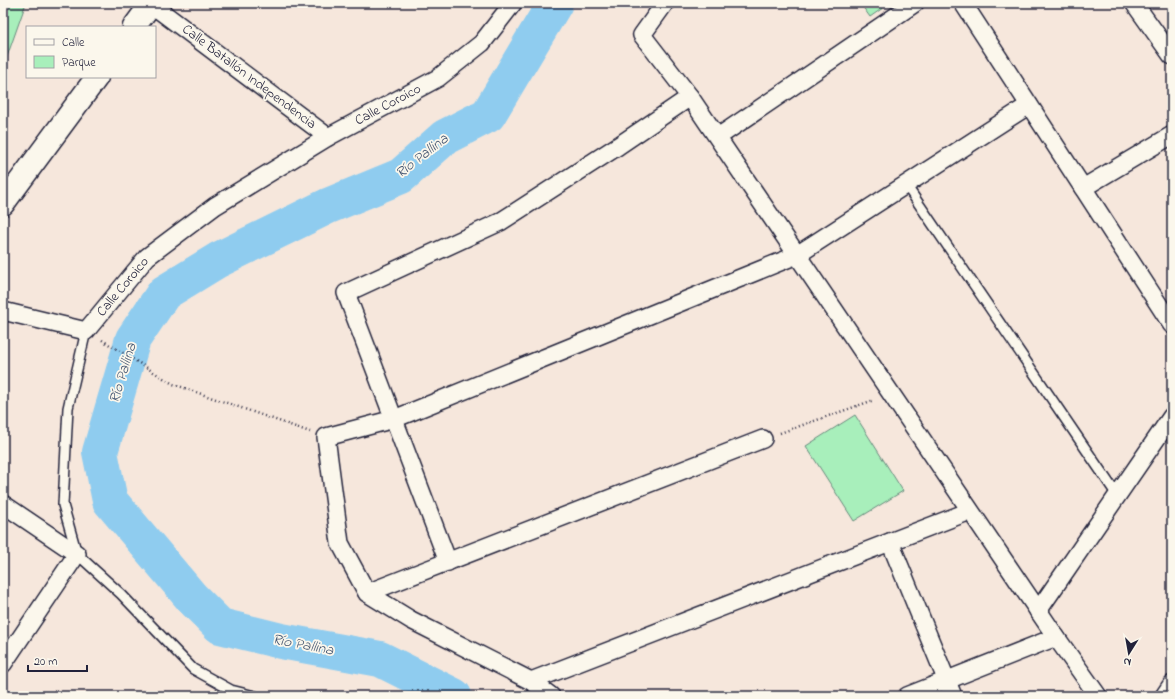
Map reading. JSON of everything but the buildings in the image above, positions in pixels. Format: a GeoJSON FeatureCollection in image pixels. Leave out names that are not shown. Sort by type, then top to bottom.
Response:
{"type":"FeatureCollection","features":[{"type":"Feature","properties":{"kind":"main road"},"geometry":{"type":"LineString","coordinates":[[135,26],[151,3]]}},
{"type":"Feature","properties":{"kind":"main road"},"geometry":{"type":"LineString","coordinates":[[3,204],[96,78]]}},
{"type":"Feature","properties":{"kind":"street","name":"Calle Batallón Independencia"},"geometry":{"type":"LineString","coordinates":[[151,3],[328,137]]}},
{"type":"Feature","properties":{"kind":"street","name":"Calle Coroico"},"geometry":{"type":"LineString","coordinates":[[86,331],[147,257],[215,206],[328,137],[438,78],[482,43],[513,3]]}},
{"type":"Feature","properties":{"kind":"street"},"geometry":{"type":"LineString","coordinates":[[665,3],[642,35],[690,97],[718,137],[970,511],[1098,696]]}},
{"type":"Feature","properties":{"kind":"street"},"geometry":{"type":"LineString","coordinates":[[718,137],[915,3]]}},
{"type":"Feature","properties":{"kind":"street"},"geometry":{"type":"LineString","coordinates":[[963,3],[1172,325]]}},
{"type":"Feature","properties":{"kind":"street"},"geometry":{"type":"LineString","coordinates":[[1134,3],[1172,56]]}},
{"type":"Feature","properties":{"kind":"street"},"geometry":{"type":"LineString","coordinates":[[448,562],[346,293],[500,222],[618,146],[690,97]]}},
{"type":"Feature","properties":{"kind":"street"},"geometry":{"type":"LineString","coordinates":[[551,696],[531,681],[411,620],[367,593],[340,543],[326,438],[394,419],[798,255],[1029,105]]}},
{"type":"Feature","properties":{"kind":"street"},"geometry":{"type":"LineString","coordinates":[[1083,188],[1172,135]]}},
{"type":"Feature","properties":{"kind":"street"},"geometry":{"type":"LineString","coordinates":[[3,311],[86,331]]}},
{"type":"Feature","properties":{"kind":"street"},"geometry":{"type":"LineString","coordinates":[[1038,611],[1172,416]]}},
{"type":"Feature","properties":{"kind":"street"},"geometry":{"type":"LineString","coordinates":[[367,593],[763,439]]}},
{"type":"Feature","properties":{"kind":"street"},"geometry":{"type":"LineString","coordinates":[[3,504],[77,554],[3,664]]}},
{"type":"Feature","properties":{"kind":"street"},"geometry":{"type":"LineString","coordinates":[[531,681],[970,511]]}},
{"type":"Feature","properties":{"kind":"street"},"geometry":{"type":"LineString","coordinates":[[890,542],[953,696]]}},
{"type":"Feature","properties":{"kind":"street"},"geometry":{"type":"LineString","coordinates":[[907,696],[1056,637]]}},
{"type":"Feature","properties":{"kind":"street"},"geometry":{"type":"LineString","coordinates":[[1164,696],[1172,684]]}},
{"type":"Feature","properties":{"kind":"lane"},"geometry":{"type":"LineString","coordinates":[[906,185],[1117,495]]}},
{"type":"Feature","properties":{"kind":"lane","name":"Calle Coroico"},"geometry":{"type":"LineString","coordinates":[[77,554],[63,505],[68,408],[86,331]]}},
{"type":"Feature","properties":{"kind":"lane"},"geometry":{"type":"LineString","coordinates":[[77,554],[121,594],[193,669],[231,690],[255,696]]}},
{"type":"Feature","properties":{"kind":"path"},"geometry":{"type":"LineString","coordinates":[[107,343],[173,384],[326,438]]}},
{"type":"Feature","properties":{"kind":"path"},"geometry":{"type":"LineString","coordinates":[[763,439],[891,394]]}},
{"type":"Feature","properties":{"kind":"green space"},"geometry":{"type":"Polygon","coordinates":[[[3,3],[26,3],[3,68],[3,3]]]}},
{"type":"Feature","properties":{"kind":"green space"},"geometry":{"type":"Polygon","coordinates":[[[860,3],[890,3],[870,17],[860,3]]]}},
{"type":"Feature","properties":{"kind":"green space"},"geometry":{"type":"Polygon","coordinates":[[[855,415],[903,491],[854,521],[806,446],[855,415]]]}},
{"type":"Feature","properties":{"kind":"waterway","name":"Río Pallina"},"geometry":{"type":"LineString","coordinates":[[454,696],[380,659],[281,641],[220,626],[192,598],[110,501],[100,452],[133,339],[164,293],[218,260],[328,206],[401,176],[445,137],[488,115],[555,3]]}}]}
